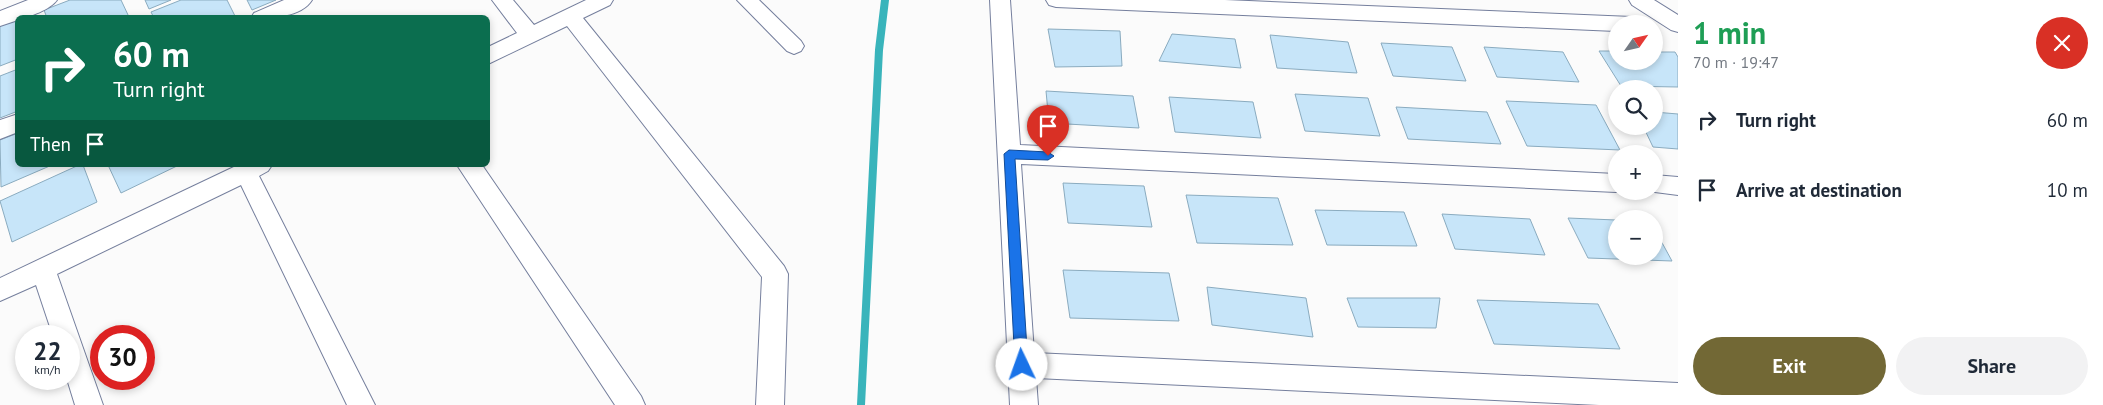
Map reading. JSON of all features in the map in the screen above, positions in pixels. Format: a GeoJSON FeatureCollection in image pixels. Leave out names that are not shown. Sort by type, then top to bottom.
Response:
{"type":"FeatureCollection","features":[{"type":"Feature","properties":{"kind":"street"},"geometry":{"type":"LineString","coordinates":[[0,19],[47,0]]}},
{"type":"Feature","properties":{"kind":"street"},"geometry":{"type":"LineString","coordinates":[[268,15],[302,0]]}},
{"type":"Feature","properties":{"kind":"street"},"geometry":{"type":"LineString","coordinates":[[502,0],[530,35]]}},
{"type":"Feature","properties":{"kind":"street"},"geometry":{"type":"LineString","coordinates":[[490,55],[603,0]]}},
{"type":"Feature","properties":{"kind":"street"},"geometry":{"type":"LineString","coordinates":[[747,0],[794,46]]}},
{"type":"Feature","properties":{"kind":"street"},"geometry":{"type":"LineString","coordinates":[[1000,0],[1024,405]]}},
{"type":"Feature","properties":{"kind":"street"},"geometry":{"type":"LineString","coordinates":[[1056,0],[1608,23]]}},
{"type":"Feature","properties":{"kind":"street"},"geometry":{"type":"LineString","coordinates":[[1639,0],[1678,25]]}},
{"type":"Feature","properties":{"kind":"street"},"geometry":{"type":"LineString","coordinates":[[570,16],[775,274],[770,405]]}},
{"type":"Feature","properties":{"kind":"street"},"geometry":{"type":"LineString","coordinates":[[1663,25],[1678,25]]}},
{"type":"Feature","properties":{"kind":"street"},"geometry":{"type":"LineString","coordinates":[[0,130],[15,123]]}},
{"type":"Feature","properties":{"kind":"street"},"geometry":{"type":"LineString","coordinates":[[1009,154],[1608,183]]}},
{"type":"Feature","properties":{"kind":"street"},"geometry":{"type":"LineString","coordinates":[[470,167],[631,405]]}},
{"type":"Feature","properties":{"kind":"street"},"geometry":{"type":"LineString","coordinates":[[0,290],[253,168],[361,405]]}},
{"type":"Feature","properties":{"kind":"street"},"geometry":{"type":"LineString","coordinates":[[1663,185],[1678,186]]}},
{"type":"Feature","properties":{"kind":"street"},"geometry":{"type":"LineString","coordinates":[[43,269],[62,325]]}},
{"type":"Feature","properties":{"kind":"street"},"geometry":{"type":"LineString","coordinates":[[1022,365],[1678,396]]}},
{"type":"Feature","properties":{"kind":"street"},"geometry":{"type":"LineString","coordinates":[[80,378],[89,405]]}},
{"type":"Feature","properties":{"kind":"building"},"geometry":{"type":"Polygon","coordinates":[[[70,0],[121,0],[128,15],[46,15],[44,10],[70,0]]]}},
{"type":"Feature","properties":{"kind":"building"},"geometry":{"type":"Polygon","coordinates":[[[145,0],[171,0],[149,9],[145,0]]]}},
{"type":"Feature","properties":{"kind":"building"},"geometry":{"type":"Polygon","coordinates":[[[181,0],[227,0],[234,15],[152,15],[151,12],[181,0]]]}},
{"type":"Feature","properties":{"kind":"building"},"geometry":{"type":"Polygon","coordinates":[[[247,0],[276,0],[252,10],[247,0]]]}},
{"type":"Feature","properties":{"kind":"building"},"geometry":{"type":"Polygon","coordinates":[[[15,21],[15,60],[0,66],[0,26],[15,21]]]}},
{"type":"Feature","properties":{"kind":"building"},"geometry":{"type":"Polygon","coordinates":[[[1048,29],[1120,31],[1122,66],[1055,67],[1048,29]]]}},
{"type":"Feature","properties":{"kind":"building"},"geometry":{"type":"Polygon","coordinates":[[[1172,34],[1235,39],[1241,68],[1159,61],[1172,34]]]}},
{"type":"Feature","properties":{"kind":"building"},"geometry":{"type":"Polygon","coordinates":[[[1270,35],[1348,42],[1357,73],[1277,68],[1270,35]]]}},
{"type":"Feature","properties":{"kind":"building"},"geometry":{"type":"Polygon","coordinates":[[[1381,43],[1452,47],[1466,81],[1393,76],[1381,43]]]}},
{"type":"Feature","properties":{"kind":"building"},"geometry":{"type":"Polygon","coordinates":[[[1484,47],[1563,52],[1579,82],[1497,77],[1484,47]]]}},
{"type":"Feature","properties":{"kind":"building"},"geometry":{"type":"Polygon","coordinates":[[[1599,51],[1608,51],[1608,65],[1599,51]]]}},
{"type":"Feature","properties":{"kind":"building"},"geometry":{"type":"Polygon","coordinates":[[[1663,52],[1675,52],[1678,57],[1678,87],[1663,87],[1663,80],[1617,80],[1611,70],[1663,70],[1663,52]]]}},
{"type":"Feature","properties":{"kind":"building"},"geometry":{"type":"Polygon","coordinates":[[[15,70],[15,112],[0,118],[0,76],[15,70]]]}},
{"type":"Feature","properties":{"kind":"building"},"geometry":{"type":"Polygon","coordinates":[[[1046,91],[1133,96],[1139,128],[1049,123],[1046,91]]]}},
{"type":"Feature","properties":{"kind":"building"},"geometry":{"type":"Polygon","coordinates":[[[1295,94],[1368,98],[1380,136],[1305,131],[1295,94]]]}},
{"type":"Feature","properties":{"kind":"building"},"geometry":{"type":"Polygon","coordinates":[[[1169,97],[1253,102],[1261,138],[1175,132],[1169,97]]]}},
{"type":"Feature","properties":{"kind":"building"},"geometry":{"type":"Polygon","coordinates":[[[1506,101],[1596,105],[1608,128],[1608,135],[1612,135],[1617,145],[1608,145],[1608,149],[1527,146],[1506,101]]]}},
{"type":"Feature","properties":{"kind":"building"},"geometry":{"type":"Polygon","coordinates":[[[1396,107],[1487,112],[1501,144],[1408,139],[1396,107]]]}},
{"type":"Feature","properties":{"kind":"building"},"geometry":{"type":"Polygon","coordinates":[[[1663,113],[1678,114],[1678,149],[1663,148],[1663,145],[1652,145],[1647,135],[1663,135],[1663,113]]]}},
{"type":"Feature","properties":{"kind":"building"},"geometry":{"type":"Polygon","coordinates":[[[15,134],[15,167],[47,167],[1,187],[0,140],[15,134]]]}},
{"type":"Feature","properties":{"kind":"building"},"geometry":{"type":"Polygon","coordinates":[[[75,167],[84,167],[97,202],[12,242],[0,201],[75,167]]]}},
{"type":"Feature","properties":{"kind":"building"},"geometry":{"type":"Polygon","coordinates":[[[109,167],[175,167],[121,193],[109,167]]]}},
{"type":"Feature","properties":{"kind":"building"},"geometry":{"type":"Polygon","coordinates":[[[1063,183],[1144,186],[1152,227],[1068,223],[1063,183]]]}},
{"type":"Feature","properties":{"kind":"building"},"geometry":{"type":"Polygon","coordinates":[[[1186,195],[1278,198],[1293,245],[1197,243],[1186,195]]]}},
{"type":"Feature","properties":{"kind":"building"},"geometry":{"type":"Polygon","coordinates":[[[1315,210],[1404,212],[1417,246],[1327,245],[1315,210]]]}},
{"type":"Feature","properties":{"kind":"building"},"geometry":{"type":"Polygon","coordinates":[[[1442,214],[1530,219],[1545,255],[1455,249],[1442,214]]]}},
{"type":"Feature","properties":{"kind":"building"},"geometry":{"type":"Polygon","coordinates":[[[1568,218],[1608,220],[1608,259],[1588,258],[1568,218]]]}},
{"type":"Feature","properties":{"kind":"building"},"geometry":{"type":"Polygon","coordinates":[[[1663,244],[1672,261],[1663,261],[1663,244]]]}},
{"type":"Feature","properties":{"kind":"building"},"geometry":{"type":"Polygon","coordinates":[[[1063,270],[1169,273],[1179,321],[1070,318],[1063,270]]]}},
{"type":"Feature","properties":{"kind":"building"},"geometry":{"type":"Polygon","coordinates":[[[1207,287],[1306,298],[1313,337],[1212,325],[1207,287]]]}},
{"type":"Feature","properties":{"kind":"building"},"geometry":{"type":"Polygon","coordinates":[[[1347,298],[1440,298],[1436,328],[1358,327],[1347,298]]]}},
{"type":"Feature","properties":{"kind":"building"},"geometry":{"type":"Polygon","coordinates":[[[1477,300],[1598,304],[1620,349],[1494,344],[1477,300]]]}},
{"type":"Feature","properties":{"kind":"waterway"},"geometry":{"type":"LineString","coordinates":[[861,405],[879,50],[885,0]]}},
{"type":"Feature","properties":{"kind":"route"},"geometry":{"type":"LineString","coordinates":[[1022,365],[1009,154],[1048,156]]}}]}
